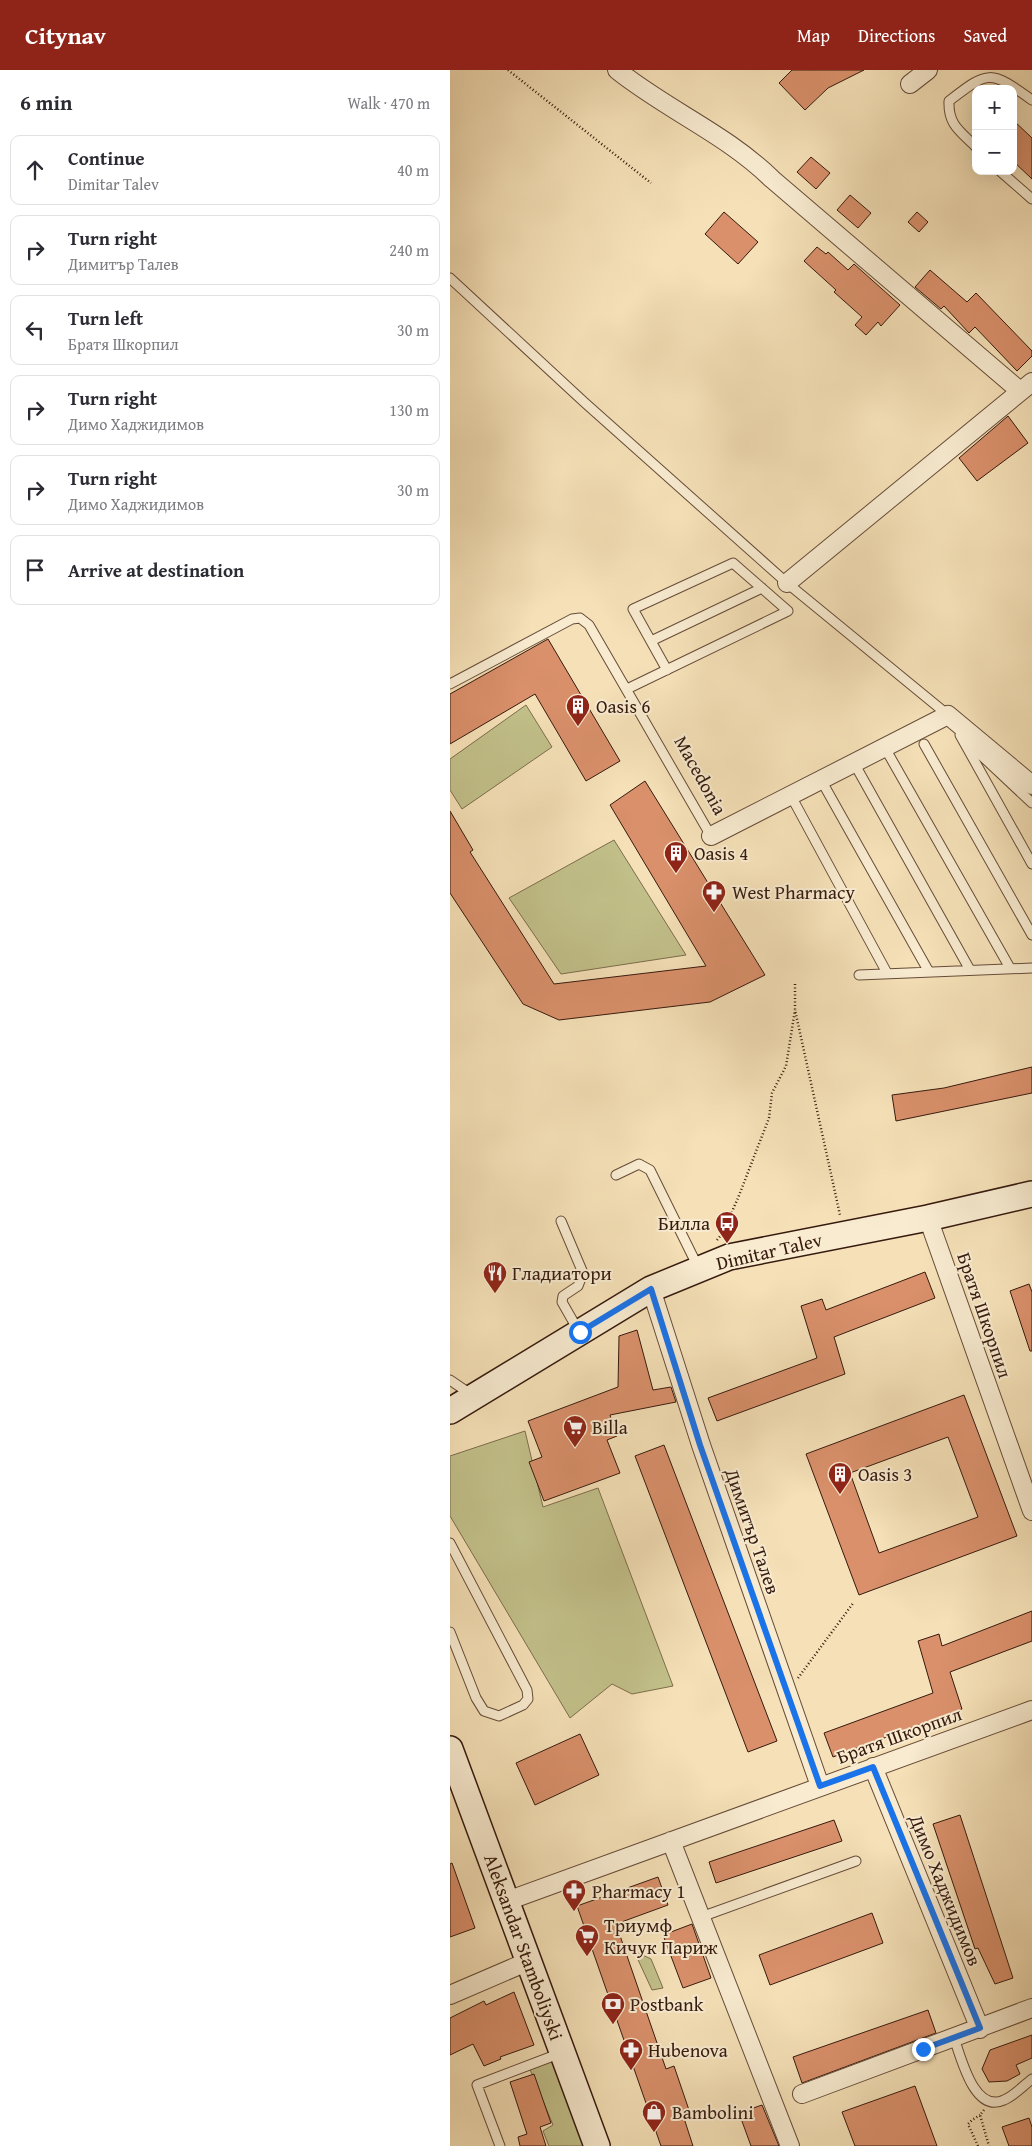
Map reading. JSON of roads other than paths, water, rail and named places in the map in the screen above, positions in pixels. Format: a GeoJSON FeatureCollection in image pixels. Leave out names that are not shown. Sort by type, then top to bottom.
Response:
{"type":"FeatureCollection","features":[{"type":"Feature","properties":{"kind":"street"},"geometry":{"type":"LineString","coordinates":[[617,70],[644,91],[713,132],[754,162],[772,179],[1026,387],[787,583]]}},
{"type":"Feature","properties":{"kind":"street"},"geometry":{"type":"LineString","coordinates":[[910,84],[928,70]]}},
{"type":"Feature","properties":{"kind":"street"},"geometry":{"type":"LineString","coordinates":[[948,716],[1032,785]]}},
{"type":"Feature","properties":{"kind":"street","name":"Macedonia"},"geometry":{"type":"LineString","coordinates":[[711,836],[948,716]]}},
{"type":"Feature","properties":{"kind":"street","name":"Dimitar Talev"},"geometry":{"type":"LineString","coordinates":[[450,1411],[651,1289],[729,1257],[928,1218],[1032,1194]]}},
{"type":"Feature","properties":{"kind":"street","name":"Братя Шкорпил"},"geometry":{"type":"LineString","coordinates":[[928,1218],[1032,1511]]}},
{"type":"Feature","properties":{"kind":"street","name":"Димитър Талев"},"geometry":{"type":"LineString","coordinates":[[651,1289],[700,1445],[820,1786]]}},
{"type":"Feature","properties":{"kind":"street","name":"Братя Шкорпил"},"geometry":{"type":"LineString","coordinates":[[507,1901],[1032,1710]]}},
{"type":"Feature","properties":{"kind":"street","name":"Aleksandar Stamboliyski"},"geometry":{"type":"LineString","coordinates":[[450,1749],[597,2146]]}},
{"type":"Feature","properties":{"kind":"street","name":"Димо Хаджидимов"},"geometry":{"type":"LineString","coordinates":[[873,1767],[980,2028]]}},
{"type":"Feature","properties":{"kind":"street"},"geometry":{"type":"LineString","coordinates":[[671,1841],[790,2146]]}},
{"type":"Feature","properties":{"kind":"street"},"geometry":{"type":"LineString","coordinates":[[450,1995],[529,1961]]}},
{"type":"Feature","properties":{"kind":"street"},"geometry":{"type":"LineString","coordinates":[[802,2094],[1032,2008]]}},
{"type":"Feature","properties":{"kind":"lane"},"geometry":{"type":"LineString","coordinates":[[972,143],[950,120],[948,112],[949,101],[976,74],[985,70],[1000,72],[1032,100]]}},
{"type":"Feature","properties":{"kind":"lane"},"geometry":{"type":"LineString","coordinates":[[1005,175],[1032,199]]}},
{"type":"Feature","properties":{"kind":"lane"},"geometry":{"type":"LineString","coordinates":[[450,278],[584,402],[787,583],[948,716]]}},
{"type":"Feature","properties":{"kind":"lane"},"geometry":{"type":"LineString","coordinates":[[627,689],[667,670],[788,611],[733,563],[633,609],[667,670]]}},
{"type":"Feature","properties":{"kind":"lane"},"geometry":{"type":"LineString","coordinates":[[651,641],[762,588]]}},
{"type":"Feature","properties":{"kind":"lane","name":"Macedonia"},"geometry":{"type":"LineString","coordinates":[[450,684],[572,620],[580,618],[590,626],[711,836]]}},
{"type":"Feature","properties":{"kind":"lane"},"geometry":{"type":"LineString","coordinates":[[1032,803],[960,735],[1032,864]]}},
{"type":"Feature","properties":{"kind":"lane"},"geometry":{"type":"LineString","coordinates":[[924,744],[1032,936]]}},
{"type":"Feature","properties":{"kind":"lane"},"geometry":{"type":"LineString","coordinates":[[885,748],[1010,968]]}},
{"type":"Feature","properties":{"kind":"lane"},"geometry":{"type":"LineString","coordinates":[[854,763],[970,970]]}},
{"type":"Feature","properties":{"kind":"lane"},"geometry":{"type":"LineString","coordinates":[[821,780],[929,972]]}},
{"type":"Feature","properties":{"kind":"lane"},"geometry":{"type":"LineString","coordinates":[[791,796],[887,973]]}},
{"type":"Feature","properties":{"kind":"lane"},"geometry":{"type":"LineString","coordinates":[[859,975],[1032,968]]}},
{"type":"Feature","properties":{"kind":"lane"},"geometry":{"type":"LineString","coordinates":[[616,1175],[639,1164],[650,1170],[699,1269]]}},
{"type":"Feature","properties":{"kind":"lane"},"geometry":{"type":"LineString","coordinates":[[561,1221],[583,1273],[578,1286],[563,1296],[562,1302],[580,1332]]}},
{"type":"Feature","properties":{"kind":"lane"},"geometry":{"type":"LineString","coordinates":[[450,1380],[474,1397]]}},
{"type":"Feature","properties":{"kind":"lane"},"geometry":{"type":"LineString","coordinates":[[450,1543],[527,1690],[528,1699],[523,1705],[499,1716],[484,1711],[476,1698],[450,1632]]}},
{"type":"Feature","properties":{"kind":"lane"},"geometry":{"type":"LineString","coordinates":[[701,1917],[856,1861]]}},
{"type":"Feature","properties":{"kind":"lane"},"geometry":{"type":"LineString","coordinates":[[954,2038],[968,2077],[978,2094],[990,2102],[1003,2101],[1032,2079]]}},
{"type":"Feature","properties":{"kind":"lane"},"geometry":{"type":"LineString","coordinates":[[500,2146],[477,2085],[562,2052]]}},
{"type":"Feature","properties":{"kind":"place","name":"Oasis 6"},"geometry":{"type":"Point","coordinates":[578,727]}},
{"type":"Feature","properties":{"kind":"place","name":"Oasis 4"},"geometry":{"type":"Point","coordinates":[676,874]}},
{"type":"Feature","properties":{"kind":"place","name":"West Pharmacy"},"geometry":{"type":"Point","coordinates":[714,913]}},
{"type":"Feature","properties":{"kind":"place","name":"Билла"},"geometry":{"type":"Point","coordinates":[727,1244]}},
{"type":"Feature","properties":{"kind":"place","name":"Гладиатори"},"geometry":{"type":"Point","coordinates":[495,1294]}},
{"type":"Feature","properties":{"kind":"place","name":"Billa"},"geometry":{"type":"Point","coordinates":[575,1448]}},
{"type":"Feature","properties":{"kind":"place","name":"Oasis 3"},"geometry":{"type":"Point","coordinates":[840,1495]}},
{"type":"Feature","properties":{"kind":"place","name":"Pharmacy 1"},"geometry":{"type":"Point","coordinates":[574,1912]}},
{"type":"Feature","properties":{"kind":"place","name":"Триумф Кичук Париж"},"geometry":{"type":"Point","coordinates":[587,1957]}},
{"type":"Feature","properties":{"kind":"place","name":"Postbank"},"geometry":{"type":"Point","coordinates":[613,2025]}},
{"type":"Feature","properties":{"kind":"place","name":"Hubenova"},"geometry":{"type":"Point","coordinates":[631,2071]}},
{"type":"Feature","properties":{"kind":"place","name":"Bambolini"},"geometry":{"type":"Point","coordinates":[654,2133]}}]}
